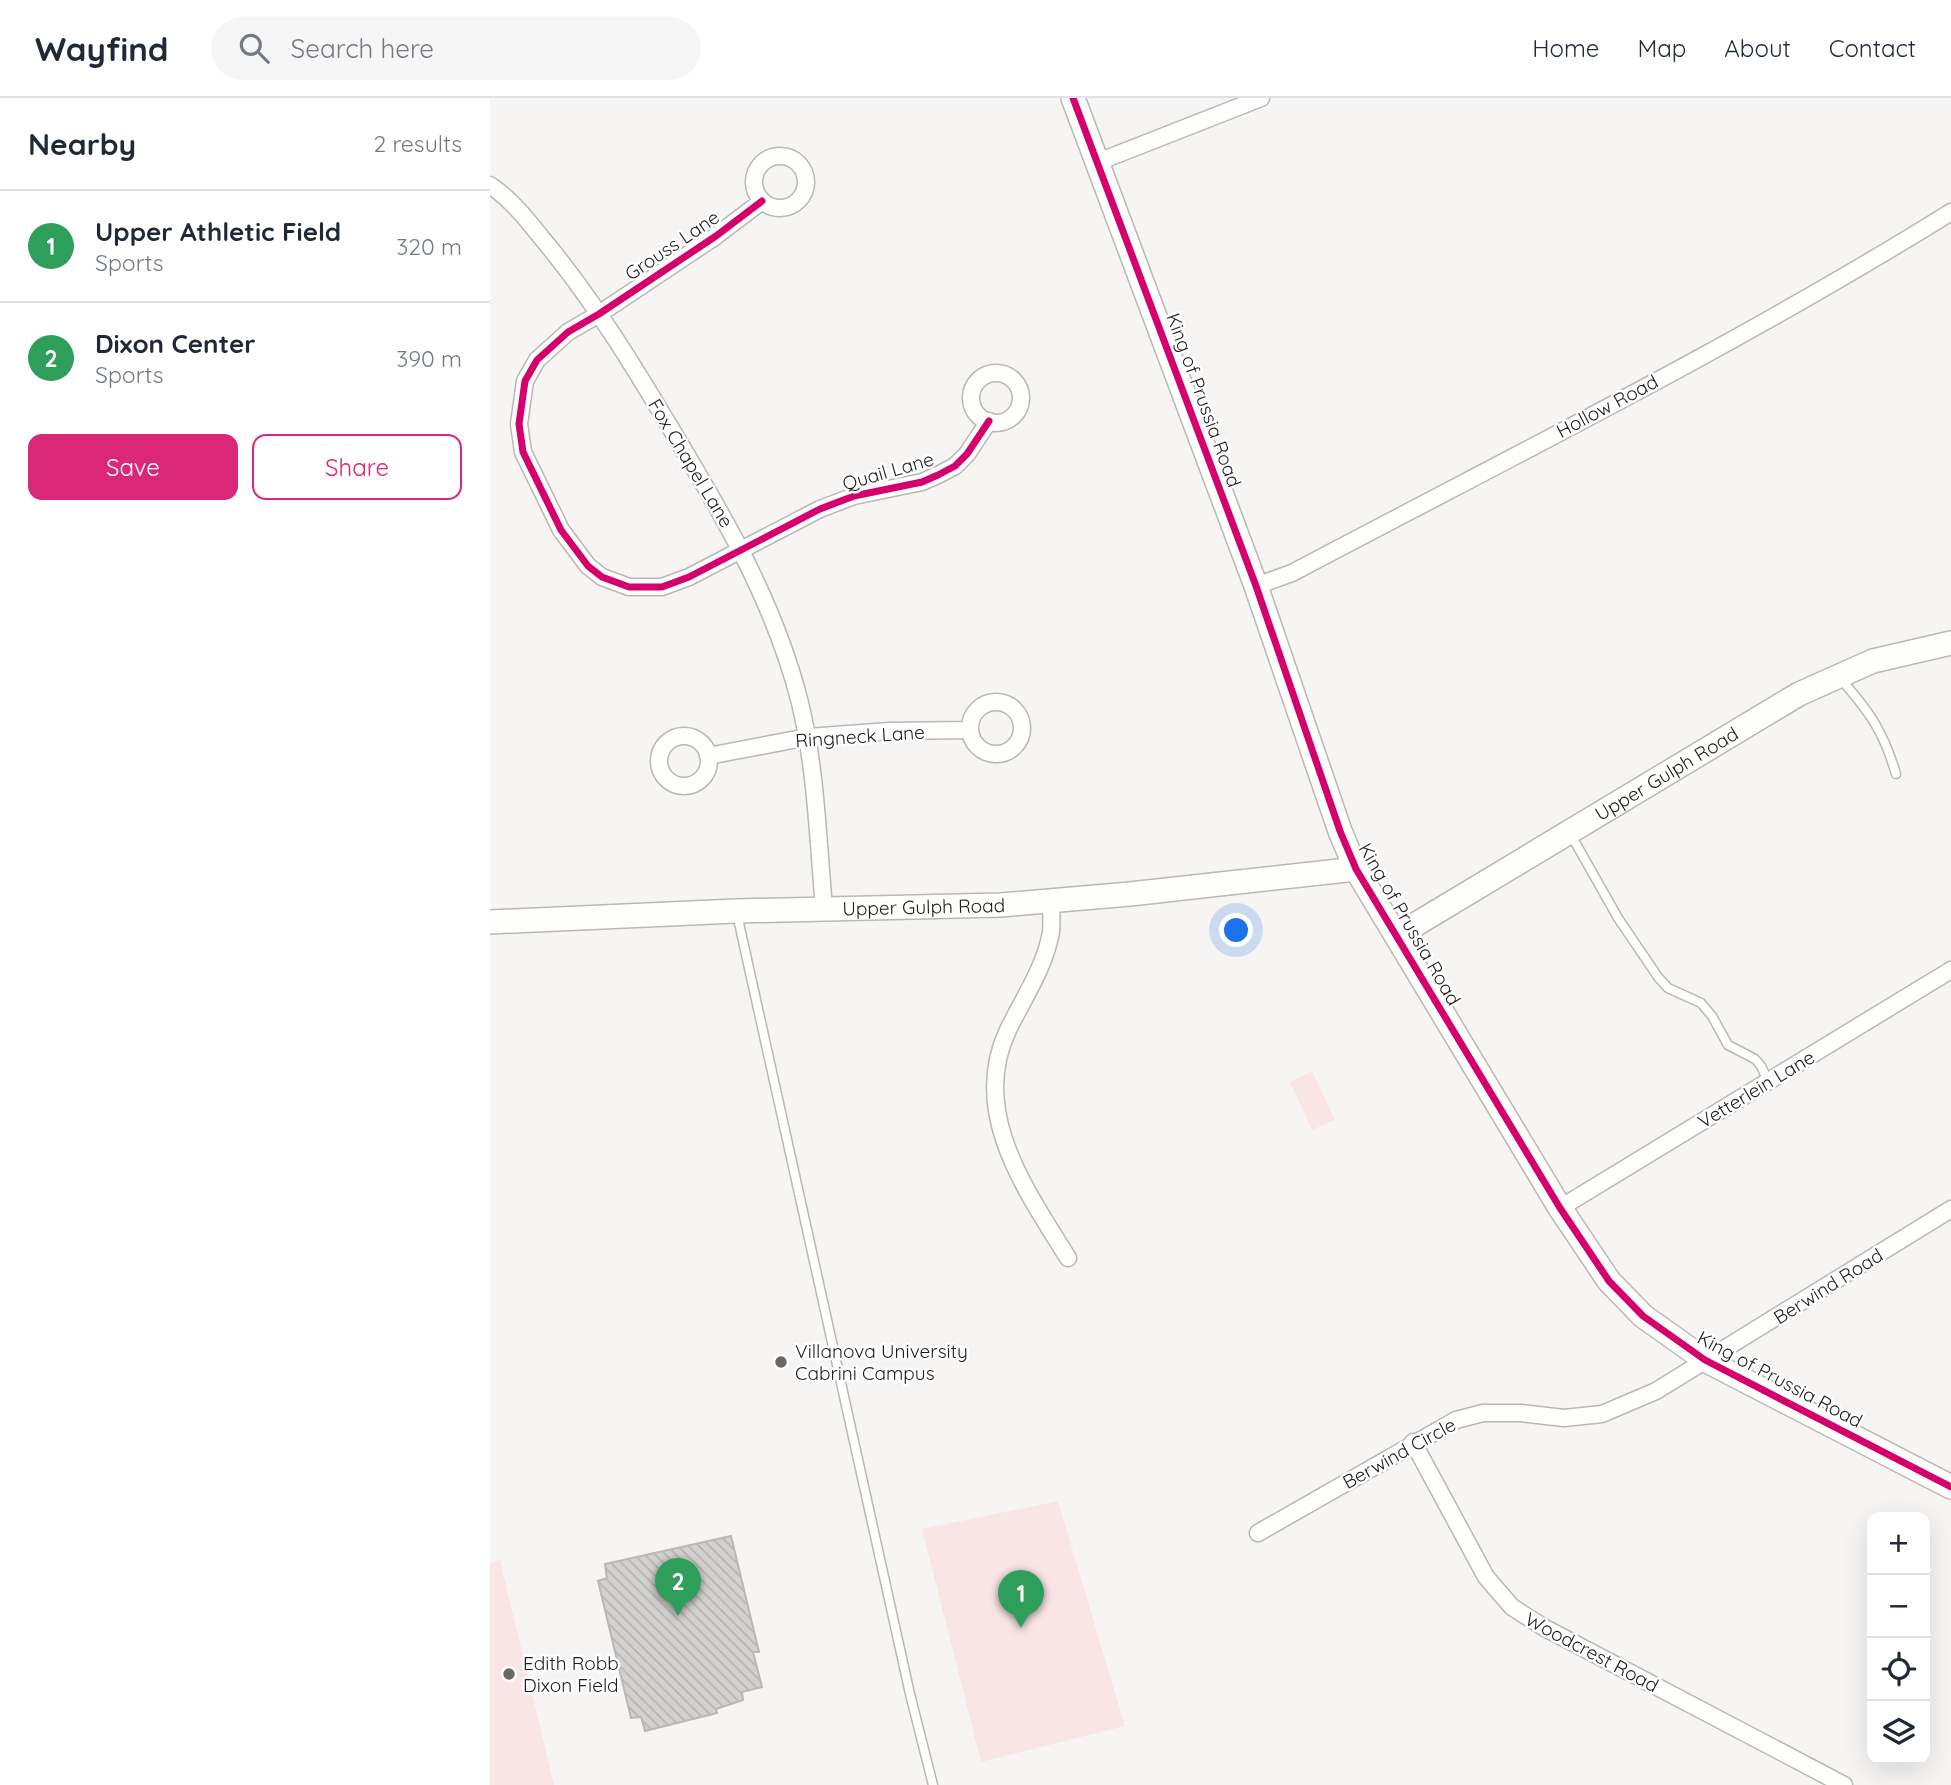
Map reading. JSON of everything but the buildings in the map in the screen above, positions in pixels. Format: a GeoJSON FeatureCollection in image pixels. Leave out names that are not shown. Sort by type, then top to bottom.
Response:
{"type":"FeatureCollection","features":[{"type":"Feature","properties":{"kind":"street","name":"King of Prussia Road"},"geometry":{"type":"LineString","coordinates":[[1073,98],[1256,586],[1340,831],[1356,869],[1560,1208],[1609,1280],[1643,1317],[1705,1360],[1951,1487]]}},
{"type":"Feature","properties":{"kind":"street"},"geometry":{"type":"LineString","coordinates":[[1098,162],[1261,98]]}},
{"type":"Feature","properties":{"kind":"street","name":"Fox Chapel Lane"},"geometry":{"type":"LineString","coordinates":[[490,185],[517,208],[569,271],[617,338],[742,549],[783,647],[808,737],[824,908]]}},
{"type":"Feature","properties":{"kind":"street","name":"Grouss Lane"},"geometry":{"type":"LineString","coordinates":[[742,549],[689,577],[662,587],[629,587],[602,577],[588,566],[569,544],[523,452],[519,431],[519,407],[525,381],[537,360],[568,332],[716,236],[762,201]]}},
{"type":"Feature","properties":{"kind":"street","name":"Hollow Road"},"geometry":{"type":"LineString","coordinates":[[1256,586],[1292,573],[1701,356],[1889,251],[1951,212]]}},
{"type":"Feature","properties":{"kind":"street","name":"Quail Lane"},"geometry":{"type":"LineString","coordinates":[[742,549],[854,496],[922,482],[938,475],[967,454],[989,421]]}},
{"type":"Feature","properties":{"kind":"street","name":"Upper Gulph Road"},"geometry":{"type":"LineString","coordinates":[[1398,938],[1418,923],[1799,694],[1837,675],[1891,656],[1951,643]]}},
{"type":"Feature","properties":{"kind":"street","name":"Ringneck Lane"},"geometry":{"type":"LineString","coordinates":[[708,756],[808,737],[889,731],[970,730]]}},
{"type":"Feature","properties":{"kind":"street","name":"Upper Gulph Road"},"geometry":{"type":"LineString","coordinates":[[490,922],[824,908],[1001,905],[1143,893],[1356,869]]}},
{"type":"Feature","properties":{"kind":"street"},"geometry":{"type":"LineString","coordinates":[[1051,900],[1051,931],[1047,947],[1006,1034],[997,1063],[994,1092],[998,1122],[1023,1185],[1068,1258]]}},
{"type":"Feature","properties":{"kind":"street","name":"Vetterlein Lane"},"geometry":{"type":"LineString","coordinates":[[1560,1208],[1951,970]]}},
{"type":"Feature","properties":{"kind":"street","name":"Berwind Road"},"geometry":{"type":"LineString","coordinates":[[1705,1360],[1951,1209]]}},
{"type":"Feature","properties":{"kind":"street","name":"Berwind Circle"},"geometry":{"type":"LineString","coordinates":[[1258,1533],[1413,1442],[1456,1420],[1483,1413],[1521,1413],[1564,1418],[1602,1413],[1656,1391],[1705,1360]]}},
{"type":"Feature","properties":{"kind":"street","name":"Woodcrest Road"},"geometry":{"type":"LineString","coordinates":[[1413,1442],[1486,1577],[1512,1607],[1545,1629],[1844,1785]]}},
{"type":"Feature","properties":{"kind":"lane"},"geometry":{"type":"LineString","coordinates":[[1837,675],[1866,708],[1880,729],[1896,774]]}},
{"type":"Feature","properties":{"kind":"lane"},"geometry":{"type":"LineString","coordinates":[[1569,833],[1618,918],[1658,977],[1668,988],[1701,1003],[1712,1016],[1728,1045],[1755,1059],[1768,1081]]}},
{"type":"Feature","properties":{"kind":"lane"},"geometry":{"type":"LineString","coordinates":[[736,911],[910,1694],[933,1785]]}},
{"type":"Feature","properties":{"kind":"shaded area"},"geometry":{"type":"Polygon","coordinates":[[[1312,1071],[1335,1120],[1312,1130],[1290,1082],[1312,1071]]]}},
{"type":"Feature","properties":{"kind":"shaded area"},"geometry":{"type":"Polygon","coordinates":[[[1058,1501],[1125,1726],[981,1762],[922,1529],[1058,1501]]]}},
{"type":"Feature","properties":{"kind":"shaded area","name":"Edith Robb Dixon Field"},"geometry":{"type":"Polygon","coordinates":[[[500,1560],[554,1785],[490,1785],[490,1563],[500,1560]]]}},
{"type":"Feature","properties":{"kind":"cycle path"},"geometry":{"type":"LineString","coordinates":[[1073,98],[1256,586],[1340,831],[1356,869],[1560,1208],[1609,1281],[1643,1316],[1705,1360],[1951,1487]]}},
{"type":"Feature","properties":{"kind":"cycle path"},"geometry":{"type":"LineString","coordinates":[[762,201],[716,236],[568,332],[537,360],[525,381],[519,424],[523,452],[561,530],[588,566],[602,577],[629,587],[662,587],[689,577],[820,509],[854,496],[922,482],[938,475],[955,466],[967,454],[989,421]]}},
{"type":"Feature","properties":{"kind":"place","name":"Villanova University Cabrini Campus"},"geometry":{"type":"Point","coordinates":[781,1362]}},
{"type":"Feature","properties":{"kind":"place","name":"Dixon Center"},"geometry":{"type":"Point","coordinates":[678,1616]}},
{"type":"Feature","properties":{"kind":"place","name":"Upper Athletic Field"},"geometry":{"type":"Point","coordinates":[1021,1628]}},
{"type":"Feature","properties":{"kind":"place","name":"Edith Robb Dixon Field"},"geometry":{"type":"Point","coordinates":[509,1674]}}]}
